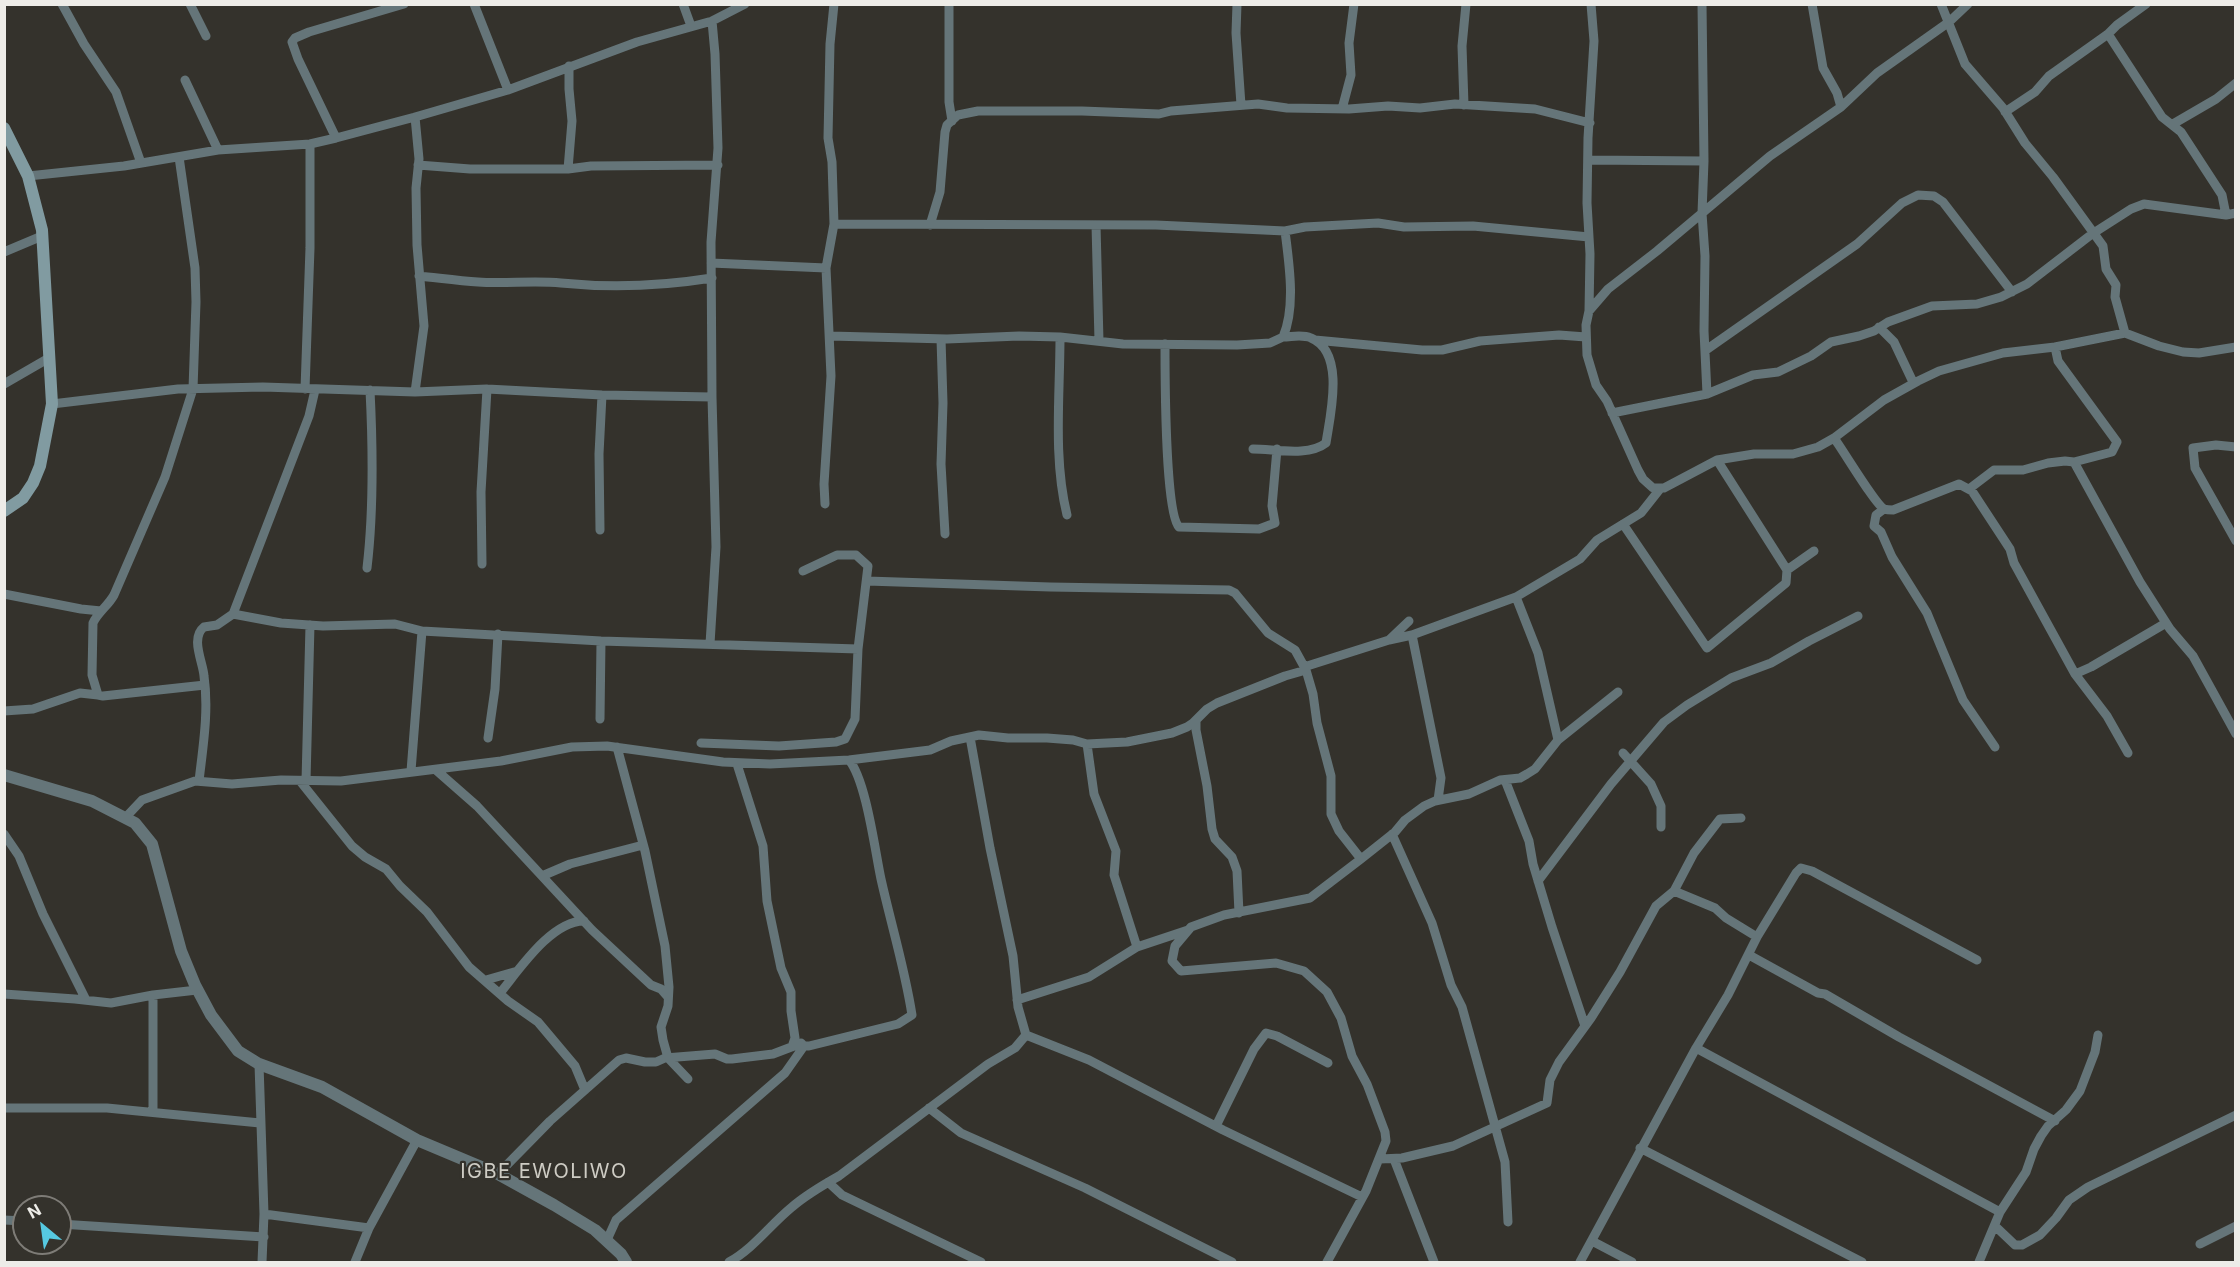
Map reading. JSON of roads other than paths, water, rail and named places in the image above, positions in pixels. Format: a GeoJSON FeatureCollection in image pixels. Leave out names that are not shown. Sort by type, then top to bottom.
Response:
{"type":"FeatureCollection","features":[{"type":"Feature","properties":{"kind":"main road"},"geometry":{"type":"LineString","coordinates":[[4,511],[23,498],[33,483],[40,466],[52,404],[42,236],[28,176],[6,134]]}},
{"type":"Feature","properties":{"kind":"street"},"geometry":{"type":"LineString","coordinates":[[62,4],[84,44],[116,92],[141,163]]}},
{"type":"Feature","properties":{"kind":"street"},"geometry":{"type":"LineString","coordinates":[[190,4],[206,36]]}},
{"type":"Feature","properties":{"kind":"street"},"geometry":{"type":"LineString","coordinates":[[336,138],[298,60],[292,42],[295,38],[309,32],[404,4]]}},
{"type":"Feature","properties":{"kind":"street"},"geometry":{"type":"LineString","coordinates":[[474,4],[508,90]]}},
{"type":"Feature","properties":{"kind":"street"},"geometry":{"type":"LineString","coordinates":[[682,4],[691,26]]}},
{"type":"Feature","properties":{"kind":"street"},"geometry":{"type":"LineString","coordinates":[[28,176],[141,163],[218,150],[309,144],[336,138],[508,90],[637,42],[712,21],[745,4]]}},
{"type":"Feature","properties":{"kind":"street"},"geometry":{"type":"LineString","coordinates":[[825,504],[824,484],[831,376],[826,268],[834,224],[832,162],[828,138],[830,44],[834,4]]}},
{"type":"Feature","properties":{"kind":"street"},"geometry":{"type":"LineString","coordinates":[[949,4],[949,102],[952,121]]}},
{"type":"Feature","properties":{"kind":"street"},"geometry":{"type":"LineString","coordinates":[[1237,4],[1236,33],[1241,105]]}},
{"type":"Feature","properties":{"kind":"street"},"geometry":{"type":"LineString","coordinates":[[1342,109],[1351,75],[1349,43],[1354,4]]}},
{"type":"Feature","properties":{"kind":"street"},"geometry":{"type":"LineString","coordinates":[[1464,105],[1462,46],[1466,4]]}},
{"type":"Feature","properties":{"kind":"street"},"geometry":{"type":"LineString","coordinates":[[1702,4],[1704,161],[1702,213],[1706,256],[1704,331],[1707,394]]}},
{"type":"Feature","properties":{"kind":"street"},"geometry":{"type":"LineString","coordinates":[[1812,4],[1823,68],[1837,93],[1841,107]]}},
{"type":"Feature","properties":{"kind":"street"},"geometry":{"type":"LineString","coordinates":[[1941,4],[1965,64],[2005,112],[2025,143],[2103,246],[2106,269],[2116,285],[2115,297],[2125,333]]}},
{"type":"Feature","properties":{"kind":"street"},"geometry":{"type":"LineString","coordinates":[[1588,311],[1608,289],[1770,156],[1841,107],[1876,73],[1949,22],[1968,4]]}},
{"type":"Feature","properties":{"kind":"street"},"geometry":{"type":"LineString","coordinates":[[2005,112],[2035,92],[2049,76],[2146,4]]}},
{"type":"Feature","properties":{"kind":"street"},"geometry":{"type":"LineString","coordinates":[[1591,5],[1594,41],[1590,72],[1588,138],[1587,355],[1596,385],[1607,401],[1642,479],[1653,488],[1660,489]]}},
{"type":"Feature","properties":{"kind":"street"},"geometry":{"type":"LineString","coordinates":[[710,644],[716,547],[711,263],[718,165],[712,21]]}},
{"type":"Feature","properties":{"kind":"street"},"geometry":{"type":"LineString","coordinates":[[1612,413],[1707,394],[1753,375],[1778,372],[1826,345],[1859,336],[1888,322],[1932,306],[1977,304],[2012,292],[2027,284],[2092,234],[2131,209],[2144,204],[2230,214],[2222,195],[2181,132],[2162,117],[2108,34]]}},
{"type":"Feature","properties":{"kind":"street"},"geometry":{"type":"LineString","coordinates":[[568,169],[572,121],[569,66]]}},
{"type":"Feature","properties":{"kind":"street"},"geometry":{"type":"LineString","coordinates":[[185,80],[218,150]]}},
{"type":"Feature","properties":{"kind":"street"},"geometry":{"type":"LineString","coordinates":[[2173,124],[2216,99],[2235,83]]}},
{"type":"Feature","properties":{"kind":"street"},"geometry":{"type":"LineString","coordinates":[[930,225],[940,192],[947,125],[958,115],[978,111],[1159,114],[1258,104],[1287,108],[1342,109],[1464,105],[1535,109],[1590,123]]}},
{"type":"Feature","properties":{"kind":"street"},"geometry":{"type":"LineString","coordinates":[[415,117],[419,276],[424,326],[415,392]]}},
{"type":"Feature","properties":{"kind":"street"},"geometry":{"type":"LineString","coordinates":[[304,389],[310,248],[309,144]]}},
{"type":"Feature","properties":{"kind":"street"},"geometry":{"type":"LineString","coordinates":[[98,695],[93,679],[93,623],[96,616],[114,595],[165,477],[193,389],[195,268],[179,157]]}},
{"type":"Feature","properties":{"kind":"street"},"geometry":{"type":"LineString","coordinates":[[1588,160],[1704,161]]}},
{"type":"Feature","properties":{"kind":"street"},"geometry":{"type":"LineString","coordinates":[[418,165],[568,169],[591,166],[718,165]]}},
{"type":"Feature","properties":{"kind":"street"},"geometry":{"type":"LineString","coordinates":[[1706,350],[1857,244],[1902,203],[1918,195],[1934,195],[1944,202],[2012,292]]}},
{"type":"Feature","properties":{"kind":"street"},"geometry":{"type":"LineString","coordinates":[[834,224],[1156,225],[1285,231],[1305,227],[1378,223],[1404,227],[1473,226],[1589,237]]}},
{"type":"Feature","properties":{"kind":"street"},"geometry":{"type":"LineString","coordinates":[[1096,225],[1099,341]]}},
{"type":"Feature","properties":{"kind":"street"},"geometry":{"type":"LineString","coordinates":[[1283,337],[1287,328],[1291,271],[1285,231]]}},
{"type":"Feature","properties":{"kind":"street"},"geometry":{"type":"LineString","coordinates":[[4,252],[42,236]]}},
{"type":"Feature","properties":{"kind":"street"},"geometry":{"type":"LineString","coordinates":[[711,263],[826,268]]}},
{"type":"Feature","properties":{"kind":"street"},"geometry":{"type":"LineString","coordinates":[[419,276],[478,282],[560,283],[575,286],[634,286],[712,278]]}},
{"type":"Feature","properties":{"kind":"street"},"geometry":{"type":"LineString","coordinates":[[1879,327],[1894,342],[1912,380]]}},
{"type":"Feature","properties":{"kind":"street"},"geometry":{"type":"LineString","coordinates":[[125,818],[142,800],[186,783],[199,781],[232,784],[262,780],[341,781],[501,761],[572,747],[617,747],[737,764],[770,764],[849,760],[930,750],[979,735],[1073,740],[1087,744],[1127,742],[1172,733],[1193,725],[1207,709],[1217,703],[1285,676],[1389,640],[1412,635],[1516,597],[1580,558],[1597,540],[1641,513],[1660,489],[1717,460],[1760,453],[1793,454],[1818,447],[1834,438],[1884,400],[1939,371],[2003,353],[2055,347],[2125,333],[2183,352],[2199,353],[2235,347]]}},
{"type":"Feature","properties":{"kind":"street"},"geometry":{"type":"LineString","coordinates":[[830,336],[941,339],[1019,336],[1165,344],[1248,344],[1270,343],[1283,337],[1303,336],[1315,340],[1422,350],[1442,350],[1480,341],[1559,335],[1586,337]]}},
{"type":"Feature","properties":{"kind":"street"},"geometry":{"type":"LineString","coordinates":[[1060,337],[1059,458],[1061,489],[1067,515]]}},
{"type":"Feature","properties":{"kind":"street"},"geometry":{"type":"LineString","coordinates":[[941,339],[943,403],[941,464],[945,534]]}},
{"type":"Feature","properties":{"kind":"street"},"geometry":{"type":"LineString","coordinates":[[1253,449],[1307,450],[1318,448],[1326,442],[1334,395],[1333,379],[1328,356],[1315,340]]}},
{"type":"Feature","properties":{"kind":"street"},"geometry":{"type":"LineString","coordinates":[[1165,344],[1165,400],[1175,524],[1187,529],[1259,529],[1275,523],[1272,506],[1277,449]]}},
{"type":"Feature","properties":{"kind":"street"},"geometry":{"type":"LineString","coordinates":[[1969,489],[1994,470],[2023,470],[2048,463],[2074,462],[2112,452],[2117,442],[2058,361],[2055,347]]}},
{"type":"Feature","properties":{"kind":"street"},"geometry":{"type":"LineString","coordinates":[[4,384],[49,358]]}},
{"type":"Feature","properties":{"kind":"street"},"geometry":{"type":"LineString","coordinates":[[52,404],[178,388],[415,392],[486,389],[712,398]]}},
{"type":"Feature","properties":{"kind":"street"},"geometry":{"type":"LineString","coordinates":[[482,564],[481,492],[486,389]]}},
{"type":"Feature","properties":{"kind":"street"},"geometry":{"type":"LineString","coordinates":[[199,781],[205,729],[205,685],[203,664],[197,642],[200,631],[204,627],[217,626],[233,614],[309,416],[315,390]]}},
{"type":"Feature","properties":{"kind":"street"},"geometry":{"type":"LineString","coordinates":[[367,568],[371,536],[373,461],[370,390]]}},
{"type":"Feature","properties":{"kind":"street"},"geometry":{"type":"LineString","coordinates":[[600,530],[599,454],[602,395]]}},
{"type":"Feature","properties":{"kind":"street"},"geometry":{"type":"LineString","coordinates":[[1834,438],[1869,491],[1884,509],[1893,510],[1959,484],[1969,489],[2010,549],[2014,564],[2075,674],[2107,716],[2128,753]]}},
{"type":"Feature","properties":{"kind":"street"},"geometry":{"type":"LineString","coordinates":[[2235,447],[2216,445],[2193,448],[2195,468],[2235,541]]}},
{"type":"Feature","properties":{"kind":"street"},"geometry":{"type":"LineString","coordinates":[[1623,524],[1707,648],[1786,583],[1787,570],[1717,460]]}},
{"type":"Feature","properties":{"kind":"street"},"geometry":{"type":"LineString","coordinates":[[2074,462],[2140,582],[2166,622],[2193,656],[2235,734]]}},
{"type":"Feature","properties":{"kind":"street"},"geometry":{"type":"LineString","coordinates":[[1884,509],[1876,516],[1874,526],[1881,532],[1892,557],[1927,613],[1963,700],[1995,747]]}},
{"type":"Feature","properties":{"kind":"street"},"geometry":{"type":"LineString","coordinates":[[1787,570],[1814,551]]}},
{"type":"Feature","properties":{"kind":"street"},"geometry":{"type":"LineString","coordinates":[[701,744],[779,746],[836,742],[845,739],[851,730],[855,718],[858,649],[868,566],[856,555],[837,555],[803,571]]}},
{"type":"Feature","properties":{"kind":"street"},"geometry":{"type":"LineString","coordinates":[[867,582],[1229,590],[1235,593],[1268,633],[1294,650],[1305,669],[1313,694],[1317,723],[1331,776],[1331,814],[1339,831],[1361,860]]}},
{"type":"Feature","properties":{"kind":"street"},"geometry":{"type":"LineString","coordinates":[[4,594],[101,611]]}},
{"type":"Feature","properties":{"kind":"street"},"geometry":{"type":"LineString","coordinates":[[1516,597],[1538,653],[1558,740]]}},
{"type":"Feature","properties":{"kind":"street"},"geometry":{"type":"LineString","coordinates":[[233,614],[281,623],[310,625],[395,624],[422,631],[601,641],[858,649]]}},
{"type":"Feature","properties":{"kind":"street"},"geometry":{"type":"LineString","coordinates":[[1538,881],[1630,761],[1664,722],[1731,678],[1771,663],[1858,616]]}},
{"type":"Feature","properties":{"kind":"street"},"geometry":{"type":"LineString","coordinates":[[1389,640],[1409,621]]}},
{"type":"Feature","properties":{"kind":"street"},"geometry":{"type":"LineString","coordinates":[[2075,674],[2091,667],[2166,622]]}},
{"type":"Feature","properties":{"kind":"street"},"geometry":{"type":"LineString","coordinates":[[310,625],[303,781],[352,846],[365,857],[386,869],[427,912],[470,967],[538,1022],[575,1066],[585,1090]]}},
{"type":"Feature","properties":{"kind":"street"},"geometry":{"type":"LineString","coordinates":[[411,771],[422,631]]}},
{"type":"Feature","properties":{"kind":"street"},"geometry":{"type":"LineString","coordinates":[[488,738],[495,689],[498,634]]}},
{"type":"Feature","properties":{"kind":"street"},"geometry":{"type":"LineString","coordinates":[[1412,635],[1441,778],[1438,800]]}},
{"type":"Feature","properties":{"kind":"street"},"geometry":{"type":"LineString","coordinates":[[600,719],[601,641]]}},
{"type":"Feature","properties":{"kind":"street"},"geometry":{"type":"LineString","coordinates":[[80,693],[93,679]]}},
{"type":"Feature","properties":{"kind":"street"},"geometry":{"type":"LineString","coordinates":[[4,711],[33,709],[80,693],[103,696],[205,685]]}},
{"type":"Feature","properties":{"kind":"street"},"geometry":{"type":"LineString","coordinates":[[1327,1263],[1385,1148],[1385,1132],[1367,1084],[1353,1056],[1341,1018],[1327,992],[1304,970],[1276,963],[1181,971],[1172,961],[1175,946],[1196,924],[1224,915],[1310,898],[1361,860],[1414,812],[1438,800],[1469,794],[1500,780],[1520,778],[1535,769],[1558,740],[1618,692]]}},
{"type":"Feature","properties":{"kind":"street"},"geometry":{"type":"LineString","coordinates":[[1193,725],[1207,786],[1212,829],[1215,838],[1232,857],[1237,871],[1239,913]]}},
{"type":"Feature","properties":{"kind":"street"},"geometry":{"type":"LineString","coordinates":[[970,737],[1013,956],[1017,1007],[1026,1035]]}},
{"type":"Feature","properties":{"kind":"street"},"geometry":{"type":"LineString","coordinates":[[1087,744],[1094,794],[1116,851],[1114,875],[1137,947]]}},
{"type":"Feature","properties":{"kind":"street"},"geometry":{"type":"LineString","coordinates":[[617,747],[643,845],[665,946],[665,986],[668,997],[661,1027],[668,1058],[688,1079]]}},
{"type":"Feature","properties":{"kind":"street"},"geometry":{"type":"LineString","coordinates":[[1623,753],[1651,784],[1661,806],[1661,828]]}},
{"type":"Feature","properties":{"kind":"street"},"geometry":{"type":"LineString","coordinates":[[498,1174],[550,1122],[619,1060],[626,1058],[645,1062],[715,1054],[732,1059],[773,1053],[794,1042],[804,1046],[897,1024],[912,1015],[861,784],[854,765],[849,760]]}},
{"type":"Feature","properties":{"kind":"street"},"geometry":{"type":"LineString","coordinates":[[737,764],[763,846],[767,901],[781,968],[790,985],[794,1042]]}},
{"type":"Feature","properties":{"kind":"street"},"geometry":{"type":"LineString","coordinates":[[436,770],[477,806],[579,918],[651,985],[665,986]]}},
{"type":"Feature","properties":{"kind":"street"},"geometry":{"type":"LineString","coordinates":[[4,775],[92,801],[142,829],[152,844],[181,951],[197,990],[225,1036],[238,1051],[259,1064],[322,1087],[417,1140],[498,1174],[554,1204],[596,1230],[626,1263]]}},
{"type":"Feature","properties":{"kind":"street"},"geometry":{"type":"LineString","coordinates":[[1505,780],[1529,841],[1538,881],[1585,1026]]}},
{"type":"Feature","properties":{"kind":"street"},"geometry":{"type":"LineString","coordinates":[[1380,1159],[1413,1156],[1453,1146],[1547,1103],[1550,1080],[1559,1062],[1620,972],[1656,906],[1674,891],[1694,853],[1720,819],[1741,818]]}},
{"type":"Feature","properties":{"kind":"street"},"geometry":{"type":"LineString","coordinates":[[4,834],[19,856],[44,914],[86,1000]]}},
{"type":"Feature","properties":{"kind":"street"},"geometry":{"type":"LineString","coordinates":[[1392,834],[1437,937],[1451,985],[1462,1007],[1505,1162],[1508,1222]]}},
{"type":"Feature","properties":{"kind":"street"},"geometry":{"type":"LineString","coordinates":[[542,876],[570,864],[643,845]]}},
{"type":"Feature","properties":{"kind":"street"},"geometry":{"type":"LineString","coordinates":[[1580,1263],[1640,1148],[1757,937],[1801,868],[1812,871],[1880,910],[1977,960]]}},
{"type":"Feature","properties":{"kind":"street"},"geometry":{"type":"LineString","coordinates":[[1674,891],[1714,908],[1757,937]]}},
{"type":"Feature","properties":{"kind":"street"},"geometry":{"type":"LineString","coordinates":[[500,993],[517,971],[554,933],[579,918]]}},
{"type":"Feature","properties":{"kind":"street"},"geometry":{"type":"LineString","coordinates":[[1017,1000],[1089,977],[1137,947],[1188,930]]}},
{"type":"Feature","properties":{"kind":"street"},"geometry":{"type":"LineString","coordinates":[[1749,955],[1818,993],[1825,994],[1899,1037],[2055,1121]]}},
{"type":"Feature","properties":{"kind":"street"},"geometry":{"type":"LineString","coordinates":[[486,980],[517,971]]}},
{"type":"Feature","properties":{"kind":"street"},"geometry":{"type":"LineString","coordinates":[[4,994],[111,1004],[153,995],[197,990]]}},
{"type":"Feature","properties":{"kind":"street"},"geometry":{"type":"LineString","coordinates":[[153,995],[153,1112]]}},
{"type":"Feature","properties":{"kind":"street"},"geometry":{"type":"LineString","coordinates":[[1216,1126],[1254,1049],[1266,1033],[1277,1036],[1328,1063]]}},
{"type":"Feature","properties":{"kind":"street"},"geometry":{"type":"LineString","coordinates":[[729,1263],[748,1249],[792,1207],[839,1176],[988,1064],[1015,1048],[1026,1035]]}},
{"type":"Feature","properties":{"kind":"street"},"geometry":{"type":"LineString","coordinates":[[1026,1035],[1089,1060],[1216,1126],[1362,1197]]}},
{"type":"Feature","properties":{"kind":"street"},"geometry":{"type":"LineString","coordinates":[[1979,1263],[2000,1212],[2026,1172],[2037,1143],[2048,1126],[2066,1110],[2080,1091],[2095,1052],[2098,1035]]}},
{"type":"Feature","properties":{"kind":"street"},"geometry":{"type":"LineString","coordinates":[[606,1240],[616,1220],[785,1072],[804,1046]]}},
{"type":"Feature","properties":{"kind":"street"},"geometry":{"type":"LineString","coordinates":[[1696,1048],[2000,1212]]}},
{"type":"Feature","properties":{"kind":"street"},"geometry":{"type":"LineString","coordinates":[[259,1064],[264,1214],[262,1263]]}},
{"type":"Feature","properties":{"kind":"street"},"geometry":{"type":"LineString","coordinates":[[4,1108],[106,1108],[260,1123]]}},
{"type":"Feature","properties":{"kind":"street"},"geometry":{"type":"LineString","coordinates":[[929,1108],[961,1132],[1085,1188],[1232,1263]]}},
{"type":"Feature","properties":{"kind":"street"},"geometry":{"type":"LineString","coordinates":[[1995,1226],[2014,1245],[2022,1245],[2040,1235],[2056,1218],[2068,1200],[2088,1187],[2235,1114]]}},
{"type":"Feature","properties":{"kind":"street"},"geometry":{"type":"LineString","coordinates":[[355,1263],[369,1228],[417,1140]]}},
{"type":"Feature","properties":{"kind":"street"},"geometry":{"type":"LineString","coordinates":[[1640,1148],[1862,1263]]}},
{"type":"Feature","properties":{"kind":"street"},"geometry":{"type":"LineString","coordinates":[[1394,1158],[1434,1263]]}},
{"type":"Feature","properties":{"kind":"street"},"geometry":{"type":"LineString","coordinates":[[828,1182],[842,1195],[981,1263]]}},
{"type":"Feature","properties":{"kind":"street"},"geometry":{"type":"LineString","coordinates":[[264,1214],[369,1228]]}},
{"type":"Feature","properties":{"kind":"street"},"geometry":{"type":"LineString","coordinates":[[72,1225],[264,1237]]}},
{"type":"Feature","properties":{"kind":"street"},"geometry":{"type":"LineString","coordinates":[[2200,1244],[2235,1226]]}},
{"type":"Feature","properties":{"kind":"street"},"geometry":{"type":"LineString","coordinates":[[1592,1241],[1632,1263]]}},
{"type":"Feature","properties":{"kind":"district","name":"IGBE EWOLIWO"},"geometry":{"type":"Point","coordinates":[544,1172]}}]}
